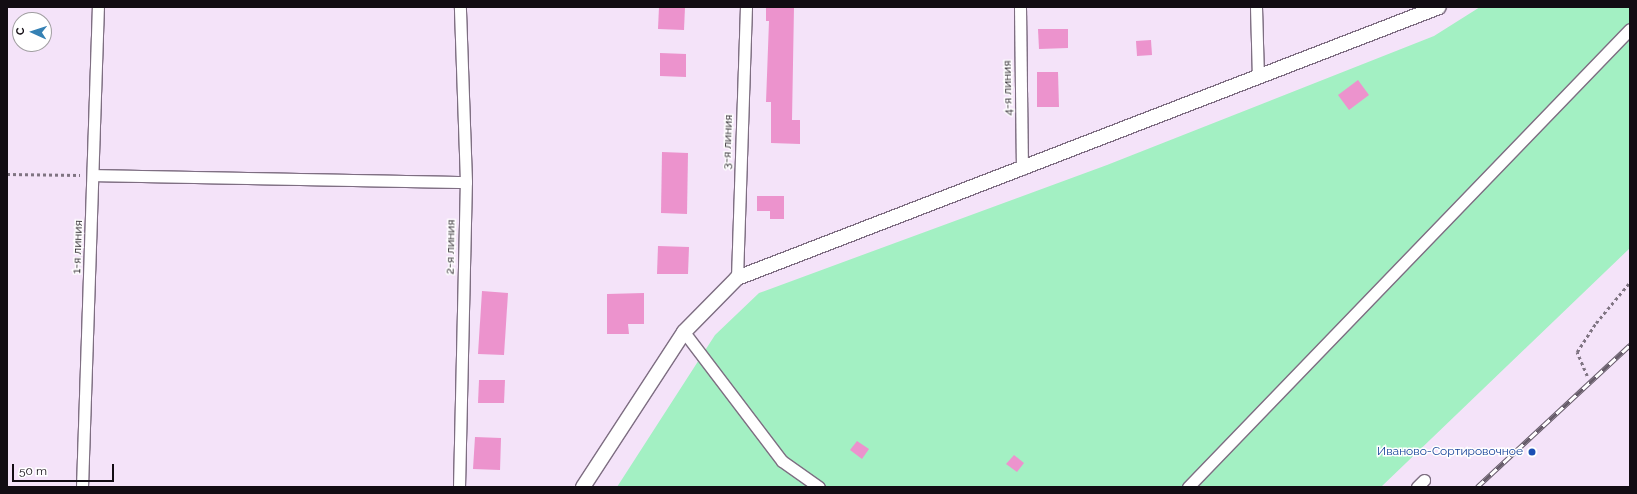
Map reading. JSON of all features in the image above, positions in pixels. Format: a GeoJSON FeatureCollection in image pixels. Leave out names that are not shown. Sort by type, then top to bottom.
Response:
{"type":"FeatureCollection","features":[{"type":"Feature","properties":{"kind":"street","name":"1-я линия"},"geometry":{"type":"LineString","coordinates":[[82,487],[94,175],[98,7]]}},
{"type":"Feature","properties":{"kind":"street","name":"2-я линия"},"geometry":{"type":"LineString","coordinates":[[459,487],[466,182],[460,7]]}},
{"type":"Feature","properties":{"kind":"street","name":"3-я линия"},"geometry":{"type":"LineString","coordinates":[[737,278],[746,7]]}},
{"type":"Feature","properties":{"kind":"street","name":"4-я линия"},"geometry":{"type":"LineString","coordinates":[[1020,7],[1022,169]]}},
{"type":"Feature","properties":{"kind":"street"},"geometry":{"type":"LineString","coordinates":[[1256,7],[1258,77]]}},
{"type":"Feature","properties":{"kind":"street"},"geometry":{"type":"LineString","coordinates":[[583,487],[684,332],[737,278],[1439,7]]}},
{"type":"Feature","properties":{"kind":"street"},"geometry":{"type":"LineString","coordinates":[[1188,487],[1630,29]]}},
{"type":"Feature","properties":{"kind":"street"},"geometry":{"type":"LineString","coordinates":[[94,175],[466,182]]}},
{"type":"Feature","properties":{"kind":"street"},"geometry":{"type":"LineString","coordinates":[[684,332],[782,461],[819,487]]}},
{"type":"Feature","properties":{"kind":"path"},"geometry":{"type":"LineString","coordinates":[[7,174],[94,175]]}},
{"type":"Feature","properties":{"kind":"path"},"geometry":{"type":"LineString","coordinates":[[1587,376],[1577,352],[1596,323],[1630,282]]}},
{"type":"Feature","properties":{"kind":"green space"},"geometry":{"type":"Polygon","coordinates":[[[1480,7],[1630,7],[1630,248],[1381,487],[617,487],[715,335],[759,293],[1107,165],[1434,36],[1480,7]]]}},
{"type":"Feature","properties":{"kind":"building"},"geometry":{"type":"Polygon","coordinates":[[[659,7],[685,7],[684,30],[658,29],[659,7]]]}},
{"type":"Feature","properties":{"kind":"building"},"geometry":{"type":"Polygon","coordinates":[[[766,7],[794,7],[792,120],[800,120],[800,144],[771,143],[771,102],[766,102],[769,21],[766,21],[766,7]]]}},
{"type":"Feature","properties":{"kind":"building"},"geometry":{"type":"Polygon","coordinates":[[[1038,29],[1068,29],[1068,48],[1039,49],[1038,29]]]}},
{"type":"Feature","properties":{"kind":"building"},"geometry":{"type":"Polygon","coordinates":[[[1151,40],[1152,55],[1137,56],[1136,41],[1151,40]]]}},
{"type":"Feature","properties":{"kind":"building"},"geometry":{"type":"Polygon","coordinates":[[[660,53],[686,54],[686,77],[660,76],[660,53]]]}},
{"type":"Feature","properties":{"kind":"building"},"geometry":{"type":"Polygon","coordinates":[[[1037,72],[1058,72],[1059,107],[1037,107],[1037,72]]]}},
{"type":"Feature","properties":{"kind":"building"},"geometry":{"type":"Polygon","coordinates":[[[1358,80],[1369,95],[1349,110],[1338,95],[1358,80]]]}},
{"type":"Feature","properties":{"kind":"building"},"geometry":{"type":"Polygon","coordinates":[[[662,152],[688,153],[687,214],[661,213],[662,152]]]}},
{"type":"Feature","properties":{"kind":"building"},"geometry":{"type":"Polygon","coordinates":[[[757,196],[784,196],[784,219],[770,219],[770,211],[757,211],[757,196]]]}},
{"type":"Feature","properties":{"kind":"building"},"geometry":{"type":"Polygon","coordinates":[[[658,246],[689,247],[688,274],[657,274],[658,246]]]}},
{"type":"Feature","properties":{"kind":"building"},"geometry":{"type":"Polygon","coordinates":[[[482,291],[508,293],[504,355],[478,354],[482,291]]]}},
{"type":"Feature","properties":{"kind":"building"},"geometry":{"type":"Polygon","coordinates":[[[644,293],[644,324],[628,324],[629,334],[607,334],[607,294],[644,293]]]}},
{"type":"Feature","properties":{"kind":"building"},"geometry":{"type":"Polygon","coordinates":[[[479,380],[505,380],[504,403],[478,403],[479,380]]]}},
{"type":"Feature","properties":{"kind":"building"},"geometry":{"type":"Polygon","coordinates":[[[475,437],[501,438],[500,470],[473,469],[475,437]]]}},
{"type":"Feature","properties":{"kind":"building"},"geometry":{"type":"Polygon","coordinates":[[[857,441],[869,449],[862,459],[850,450],[857,441]]]}},
{"type":"Feature","properties":{"kind":"building"},"geometry":{"type":"Polygon","coordinates":[[[1014,455],[1024,463],[1017,472],[1006,464],[1014,455]]]}},
{"type":"Feature","properties":{"kind":"railway"},"geometry":{"type":"LineString","coordinates":[[1477,487],[1630,345]]}},
{"type":"Feature","properties":{"kind":"place","name":"Иваново-Сортировочное"},"geometry":{"type":"Point","coordinates":[1532,452]}}]}
